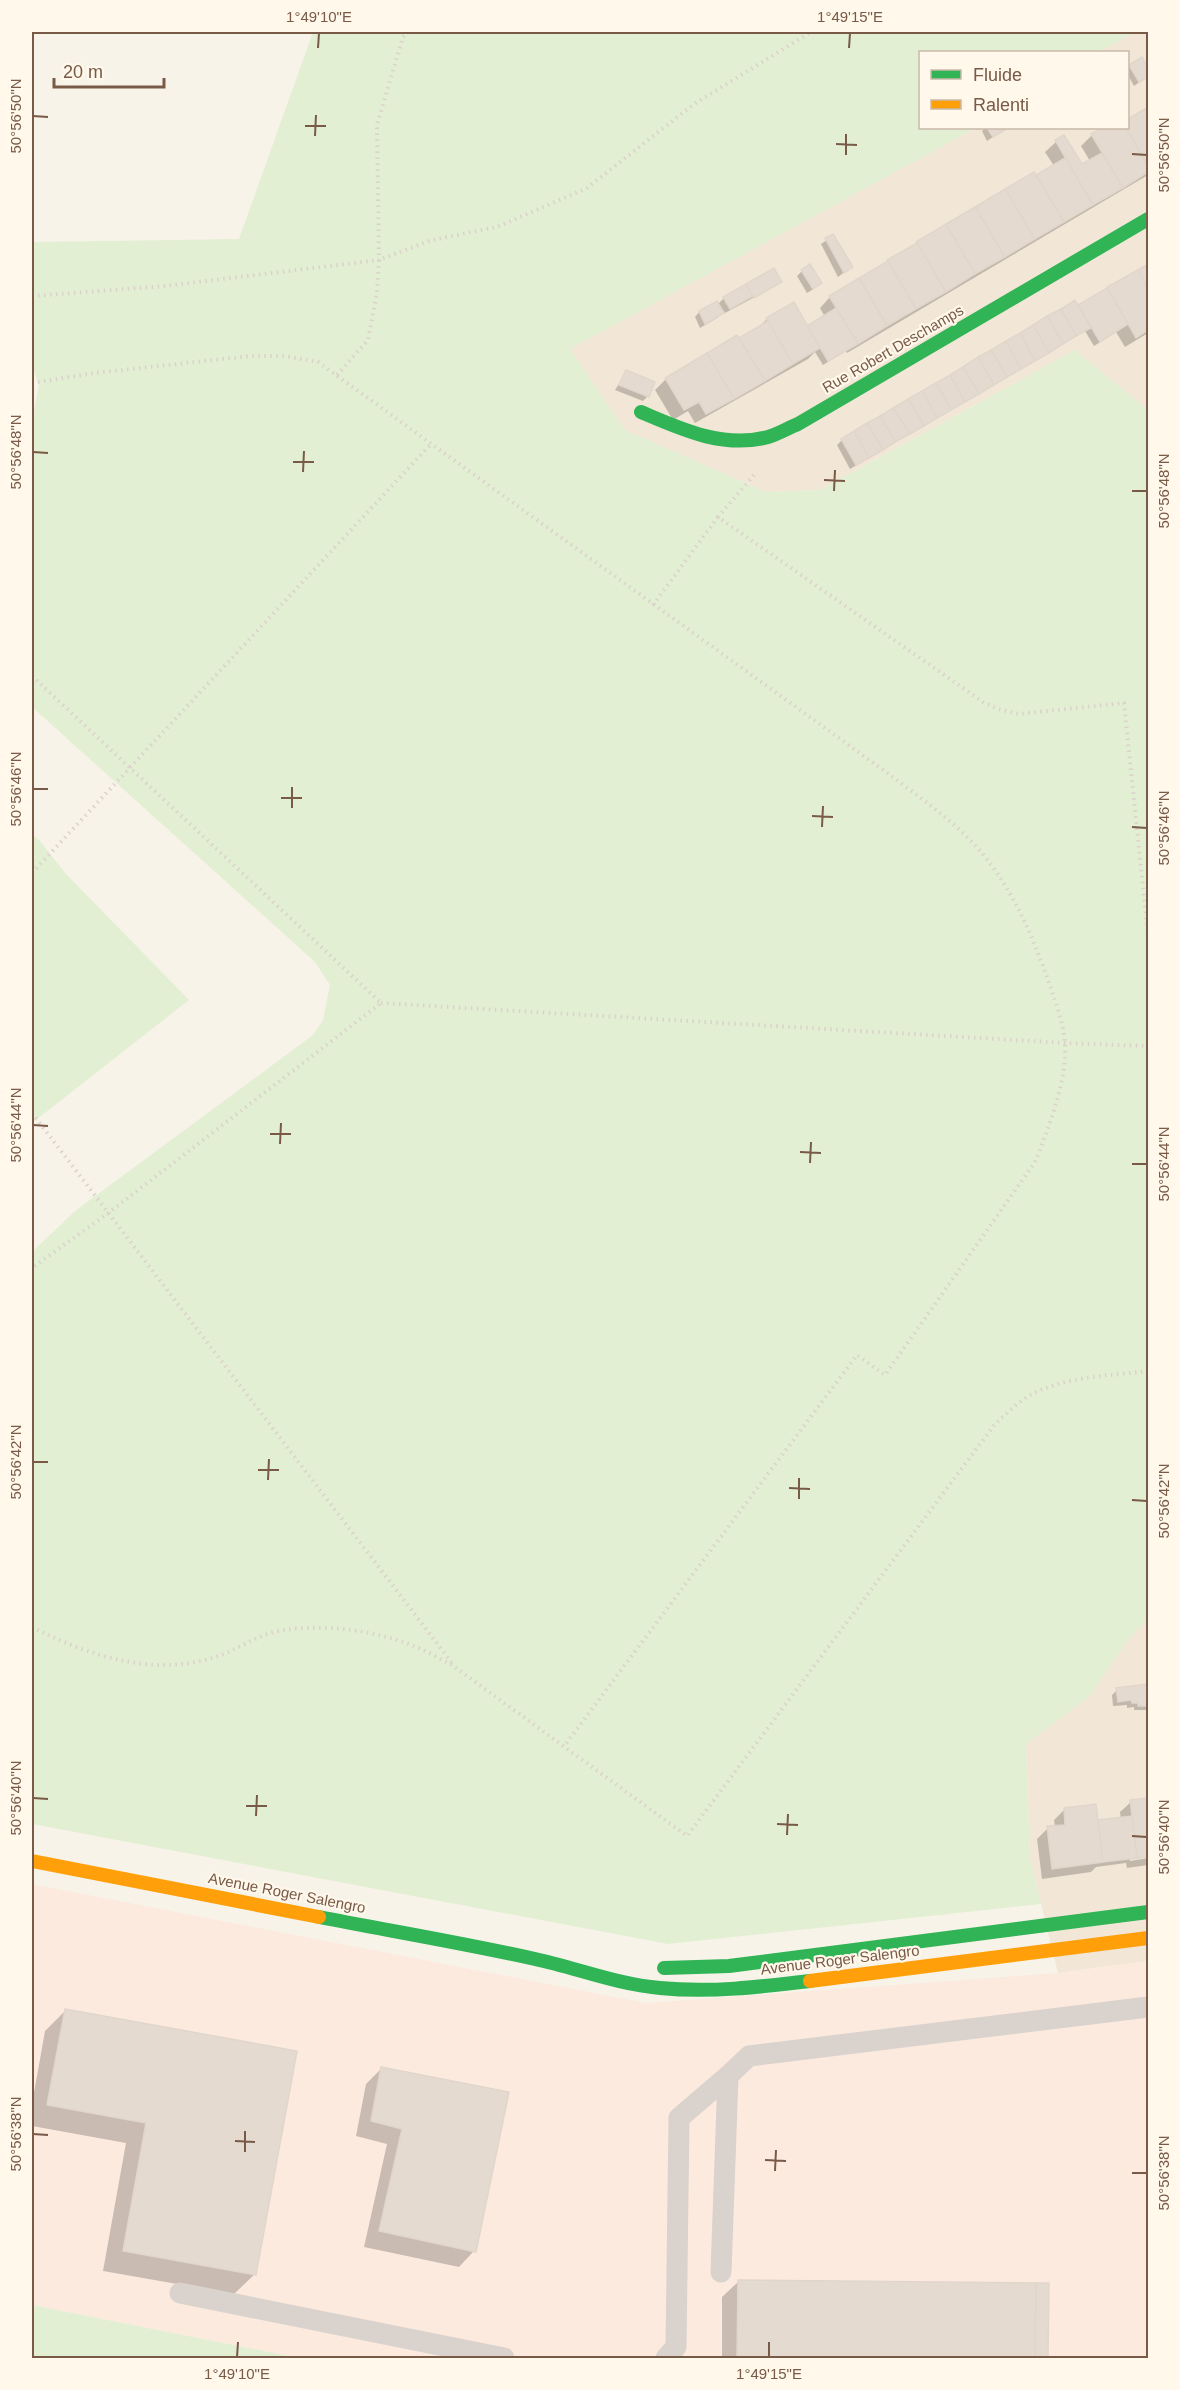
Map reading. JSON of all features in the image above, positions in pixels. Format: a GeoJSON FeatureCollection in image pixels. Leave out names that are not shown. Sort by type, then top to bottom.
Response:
{"type":"FeatureCollection","features":[{"type":"Feature","properties":{"kind":"main road","name":"Rue Robert Deschamps"},"geometry":{"type":"LineString","coordinates":[[641,412],[712,439],[741,442],[766,438],[798,424],[1149,219]]}},
{"type":"Feature","properties":{"kind":"main road","name":"Avenue Roger Salengro"},"geometry":{"type":"LineString","coordinates":[[32,1861],[537,1959],[614,1980],[656,1988],[721,1989],[777,1985],[1149,1938]]}},
{"type":"Feature","properties":{"kind":"main road","name":"Avenue Roger Salengro"},"geometry":{"type":"LineString","coordinates":[[654,1968],[729,1966],[1149,1912]]}},
{"type":"Feature","properties":{"kind":"main road","name":"Avenue Roger Salengro"},"geometry":{"type":"LineString","coordinates":[[537,1959],[607,1964]]}},
{"type":"Feature","properties":{"kind":"lane"},"geometry":{"type":"LineString","coordinates":[[666,2358],[676,2347],[680,2118],[749,2056],[1149,2007]]}},
{"type":"Feature","properties":{"kind":"lane"},"geometry":{"type":"LineString","coordinates":[[721,2272],[728,2076]]}},
{"type":"Feature","properties":{"kind":"lane"},"geometry":{"type":"LineString","coordinates":[[180,2293],[504,2358]]}},
{"type":"Feature","properties":{"kind":"path"},"geometry":{"type":"LineString","coordinates":[[337,375],[368,340],[377,292],[379,260],[377,125],[403,37],[409,32]]}},
{"type":"Feature","properties":{"kind":"path"},"geometry":{"type":"LineString","coordinates":[[32,296],[165,285],[379,260],[432,240],[497,228],[586,188],[694,104],[812,32]]}},
{"type":"Feature","properties":{"kind":"path"},"geometry":{"type":"LineString","coordinates":[[32,383],[95,373],[262,356],[285,356],[318,362],[430,445],[886,771],[964,835],[991,864],[1015,901],[1038,953],[1052,991],[1065,1043],[1061,1080],[1050,1125],[1035,1162],[885,1375],[857,1355],[565,1745]]}},
{"type":"Feature","properties":{"kind":"path"},"geometry":{"type":"LineString","coordinates":[[32,873],[430,445]]}},
{"type":"Feature","properties":{"kind":"path"},"geometry":{"type":"LineString","coordinates":[[654,605],[718,517],[761,466]]}},
{"type":"Feature","properties":{"kind":"path"},"geometry":{"type":"LineString","coordinates":[[718,517],[973,695],[998,709],[1018,714],[1124,703],[1149,936]]}},
{"type":"Feature","properties":{"kind":"path"},"geometry":{"type":"LineString","coordinates":[[32,676],[381,1003],[1149,1046]]}},
{"type":"Feature","properties":{"kind":"path"},"geometry":{"type":"LineString","coordinates":[[32,1268],[107,1214],[381,1003]]}},
{"type":"Feature","properties":{"kind":"path"},"geometry":{"type":"LineString","coordinates":[[32,1113],[452,1665]]}},
{"type":"Feature","properties":{"kind":"path"},"geometry":{"type":"LineString","coordinates":[[32,1627],[70,1646],[99,1656],[157,1665],[190,1664],[221,1655],[249,1641],[283,1630],[321,1628],[361,1632],[410,1644],[452,1665],[687,1836],[995,1424],[1027,1398],[1045,1389],[1076,1380],[1149,1371]]}},
{"type":"Feature","properties":{"kind":"shaded area"},"geometry":{"type":"Polygon","coordinates":[[[1134,32],[1148,32],[1148,410],[1075,350],[820,490],[766,492],[625,430],[570,349],[974,129],[1129,129],[1129,51],[1102,51],[1134,32]]]}},
{"type":"Feature","properties":{"kind":"shaded area"},"geometry":{"type":"Polygon","coordinates":[[[1148,1619],[1148,1961],[1058,1973],[1030,1859],[1026,1744],[1089,1697],[1127,1641],[1148,1619]]]}},
{"type":"Feature","properties":{"kind":"shaded area"},"geometry":{"type":"Polygon","coordinates":[[[32,1884],[646,2003],[1058,1973],[1148,1961],[1148,2358],[299,2358],[32,2305],[32,1884]]]}},
{"type":"Feature","properties":{"kind":"green space"},"geometry":{"type":"Polygon","coordinates":[[[313,32],[1134,32],[1102,51],[919,51],[919,129],[974,129],[570,349],[625,430],[766,492],[820,490],[1075,350],[1148,410],[1148,1619],[1127,1641],[1089,1697],[1026,1744],[1030,1859],[1041,1904],[668,1944],[32,1824],[32,1252],[75,1211],[313,1035],[323,1020],[330,985],[315,962],[32,707],[32,421],[39,385],[32,366],[32,242],[239,239],[313,32]]]}},
{"type":"Feature","properties":{"kind":"green space"},"geometry":{"type":"Polygon","coordinates":[[[32,834],[66,874],[189,1000],[32,1123],[32,834]]]}},
{"type":"Feature","properties":{"kind":"green space"},"geometry":{"type":"Polygon","coordinates":[[[32,2305],[299,2358],[32,2358],[32,2305]]]}},
{"type":"Feature","properties":{"kind":"building"},"geometry":{"type":"Polygon","coordinates":[[[1142,57],[1148,68],[1148,77],[1139,82],[1129,65],[1142,57]]]}},
{"type":"Feature","properties":{"kind":"building"},"geometry":{"type":"Polygon","coordinates":[[[1148,107],[1148,166],[1127,129],[1129,129],[1129,118],[1148,107]]]}},
{"type":"Feature","properties":{"kind":"building"},"geometry":{"type":"Polygon","coordinates":[[[988,129],[1006,129],[993,137],[988,129]]]}},
{"type":"Feature","properties":{"kind":"building"},"geometry":{"type":"Polygon","coordinates":[[[1100,129],[1127,129],[1148,166],[1148,172],[1123,188],[1091,134],[1100,129]]]}},
{"type":"Feature","properties":{"kind":"building"},"geometry":{"type":"Polygon","coordinates":[[[1064,135],[1082,164],[1102,153],[1123,188],[1093,205],[1055,140],[1064,135]]]}},
{"type":"Feature","properties":{"kind":"building"},"geometry":{"type":"Polygon","coordinates":[[[1065,158],[1093,205],[1064,222],[1036,175],[1065,158]]]}},
{"type":"Feature","properties":{"kind":"building"},"geometry":{"type":"Polygon","coordinates":[[[1034,172],[1064,222],[1035,239],[1005,189],[1034,172]]]}},
{"type":"Feature","properties":{"kind":"building"},"geometry":{"type":"Polygon","coordinates":[[[1005,189],[1035,239],[1005,257],[975,207],[1005,189]]]}},
{"type":"Feature","properties":{"kind":"building"},"geometry":{"type":"Polygon","coordinates":[[[975,207],[1005,257],[975,274],[946,224],[975,207]]]}},
{"type":"Feature","properties":{"kind":"building"},"geometry":{"type":"Polygon","coordinates":[[[946,224],[975,274],[946,292],[916,242],[946,224]]]}},
{"type":"Feature","properties":{"kind":"building"},"geometry":{"type":"Polygon","coordinates":[[[833,234],[853,267],[844,273],[825,238],[833,234]]]}},
{"type":"Feature","properties":{"kind":"building"},"geometry":{"type":"Polygon","coordinates":[[[917,243],[946,292],[916,309],[887,260],[917,243]]]}},
{"type":"Feature","properties":{"kind":"building"},"geometry":{"type":"Polygon","coordinates":[[[888,261],[916,309],[887,326],[859,278],[888,261]]]}},
{"type":"Feature","properties":{"kind":"building"},"geometry":{"type":"Polygon","coordinates":[[[810,264],[822,283],[813,289],[801,270],[810,264]]]}},
{"type":"Feature","properties":{"kind":"building"},"geometry":{"type":"Polygon","coordinates":[[[1148,264],[1148,289],[1138,270],[1148,264]]]}},
{"type":"Feature","properties":{"kind":"building"},"geometry":{"type":"Polygon","coordinates":[[[774,268],[782,282],[754,298],[746,284],[774,268]]]}},
{"type":"Feature","properties":{"kind":"building"},"geometry":{"type":"Polygon","coordinates":[[[1138,270],[1148,289],[1148,330],[1136,338],[1107,287],[1138,270]]]}},
{"type":"Feature","properties":{"kind":"building"},"geometry":{"type":"Polygon","coordinates":[[[859,278],[887,326],[858,344],[829,296],[859,278]]]}},
{"type":"Feature","properties":{"kind":"building"},"geometry":{"type":"Polygon","coordinates":[[[746,284],[753,296],[730,309],[723,297],[746,284]]]}},
{"type":"Feature","properties":{"kind":"building"},"geometry":{"type":"Polygon","coordinates":[[[1107,288],[1128,324],[1100,342],[1078,305],[1107,288]]]}},
{"type":"Feature","properties":{"kind":"building"},"geometry":{"type":"Polygon","coordinates":[[[1075,300],[1091,328],[1076,336],[1061,309],[1075,300]]]}},
{"type":"Feature","properties":{"kind":"building"},"geometry":{"type":"Polygon","coordinates":[[[717,301],[724,313],[705,324],[699,311],[717,301]]]}},
{"type":"Feature","properties":{"kind":"building"},"geometry":{"type":"Polygon","coordinates":[[[794,302],[820,348],[793,364],[766,318],[794,302]]]}},
{"type":"Feature","properties":{"kind":"building"},"geometry":{"type":"Polygon","coordinates":[[[836,308],[858,344],[828,361],[807,326],[836,308]]]}},
{"type":"Feature","properties":{"kind":"building"},"geometry":{"type":"Polygon","coordinates":[[[1061,309],[1076,336],[1063,344],[1047,316],[1061,309]]]}},
{"type":"Feature","properties":{"kind":"building"},"geometry":{"type":"Polygon","coordinates":[[[1047,316],[1063,344],[1049,353],[1033,325],[1047,316]]]}},
{"type":"Feature","properties":{"kind":"building"},"geometry":{"type":"Polygon","coordinates":[[[768,321],[793,364],[765,381],[739,338],[768,321]]]}},
{"type":"Feature","properties":{"kind":"building"},"geometry":{"type":"Polygon","coordinates":[[[1033,325],[1049,353],[1035,361],[1020,333],[1033,325]]]}},
{"type":"Feature","properties":{"kind":"building"},"geometry":{"type":"Polygon","coordinates":[[[1020,333],[1035,361],[1021,369],[1006,341],[1020,333]]]}},
{"type":"Feature","properties":{"kind":"building"},"geometry":{"type":"Polygon","coordinates":[[[737,335],[765,381],[734,399],[707,353],[737,335]]]}},
{"type":"Feature","properties":{"kind":"building"},"geometry":{"type":"Polygon","coordinates":[[[1006,341],[1021,369],[1007,377],[991,350],[1006,341]]]}},
{"type":"Feature","properties":{"kind":"building"},"geometry":{"type":"Polygon","coordinates":[[[991,350],[1007,377],[994,385],[978,357],[991,350]]]}},
{"type":"Feature","properties":{"kind":"building"},"geometry":{"type":"Polygon","coordinates":[[[707,353],[734,399],[706,414],[699,402],[684,410],[665,378],[707,353]]]}},
{"type":"Feature","properties":{"kind":"building"},"geometry":{"type":"Polygon","coordinates":[[[978,357],[994,385],[979,394],[963,367],[978,357]]]}},
{"type":"Feature","properties":{"kind":"building"},"geometry":{"type":"Polygon","coordinates":[[[963,367],[979,394],[965,402],[950,375],[963,367]]]}},
{"type":"Feature","properties":{"kind":"building"},"geometry":{"type":"Polygon","coordinates":[[[626,370],[655,382],[649,397],[619,385],[626,370]]]}},
{"type":"Feature","properties":{"kind":"building"},"geometry":{"type":"Polygon","coordinates":[[[950,375],[965,402],[951,410],[936,383],[950,375]]]}},
{"type":"Feature","properties":{"kind":"building"},"geometry":{"type":"Polygon","coordinates":[[[936,383],[951,410],[937,418],[922,391],[936,383]]]}},
{"type":"Feature","properties":{"kind":"building"},"geometry":{"type":"Polygon","coordinates":[[[922,391],[937,418],[924,426],[908,399],[922,391]]]}},
{"type":"Feature","properties":{"kind":"building"},"geometry":{"type":"Polygon","coordinates":[[[908,399],[924,426],[910,434],[893,408],[908,399]]]}},
{"type":"Feature","properties":{"kind":"building"},"geometry":{"type":"Polygon","coordinates":[[[893,408],[910,434],[895,442],[880,416],[893,408]]]}},
{"type":"Feature","properties":{"kind":"building"},"geometry":{"type":"Polygon","coordinates":[[[880,416],[895,442],[883,450],[867,423],[880,416]]]}},
{"type":"Feature","properties":{"kind":"building"},"geometry":{"type":"Polygon","coordinates":[[[867,423],[883,450],[869,458],[854,431],[867,423]]]}},
{"type":"Feature","properties":{"kind":"building"},"geometry":{"type":"Polygon","coordinates":[[[854,431],[869,458],[856,465],[841,439],[854,431]]]}},
{"type":"Feature","properties":{"kind":"building"},"geometry":{"type":"Polygon","coordinates":[[[1148,1684],[1148,1706],[1138,1706],[1138,1703],[1132,1703],[1131,1700],[1118,1702],[1116,1688],[1148,1684]]]}},
{"type":"Feature","properties":{"kind":"building"},"geometry":{"type":"Polygon","coordinates":[[[1148,1798],[1148,1857],[1137,1858],[1130,1800],[1148,1798]]]}},
{"type":"Feature","properties":{"kind":"building"},"geometry":{"type":"Polygon","coordinates":[[[1096,1804],[1103,1862],[1052,1869],[1047,1826],[1065,1825],[1064,1808],[1096,1804]]]}},
{"type":"Feature","properties":{"kind":"building"},"geometry":{"type":"Polygon","coordinates":[[[1132,1816],[1137,1858],[1103,1862],[1098,1820],[1132,1816]]]}},
{"type":"Feature","properties":{"kind":"building"},"geometry":{"type":"Polygon","coordinates":[[[65,2009],[297,2051],[256,2275],[123,2251],[146,2123],[47,2105],[65,2009]]]}},
{"type":"Feature","properties":{"kind":"building"},"geometry":{"type":"Polygon","coordinates":[[[381,2067],[509,2092],[476,2252],[379,2231],[402,2129],[371,2121],[381,2067]]]}},
{"type":"Feature","properties":{"kind":"building"},"geometry":{"type":"Polygon","coordinates":[[[738,2280],[1036,2283],[1035,2358],[737,2358],[738,2280]]]}},
{"type":"Feature","properties":{"kind":"building"},"geometry":{"type":"Polygon","coordinates":[[[1036,2283],[1049,2283],[1048,2358],[1035,2358],[1036,2283]]]}},
{"type":"Feature","properties":{"kind":"traffic: fast"},"geometry":{"type":"LineString","coordinates":[[641,412],[687,431],[719,439],[735,441],[772,436],[798,424],[1148,219]]}},
{"type":"Feature","properties":{"kind":"traffic: fast"},"geometry":{"type":"LineString","coordinates":[[664,1968],[729,1966],[1148,1912]]}},
{"type":"Feature","properties":{"kind":"traffic: fast"},"geometry":{"type":"LineString","coordinates":[[319,1917],[508,1953],[644,1986],[716,1990],[810,1981]]}},
{"type":"Feature","properties":{"kind":"traffic: slow"},"geometry":{"type":"LineString","coordinates":[[32,1861],[319,1917]]}},
{"type":"Feature","properties":{"kind":"traffic: slow"},"geometry":{"type":"LineString","coordinates":[[810,1981],[1148,1938]]}}]}
